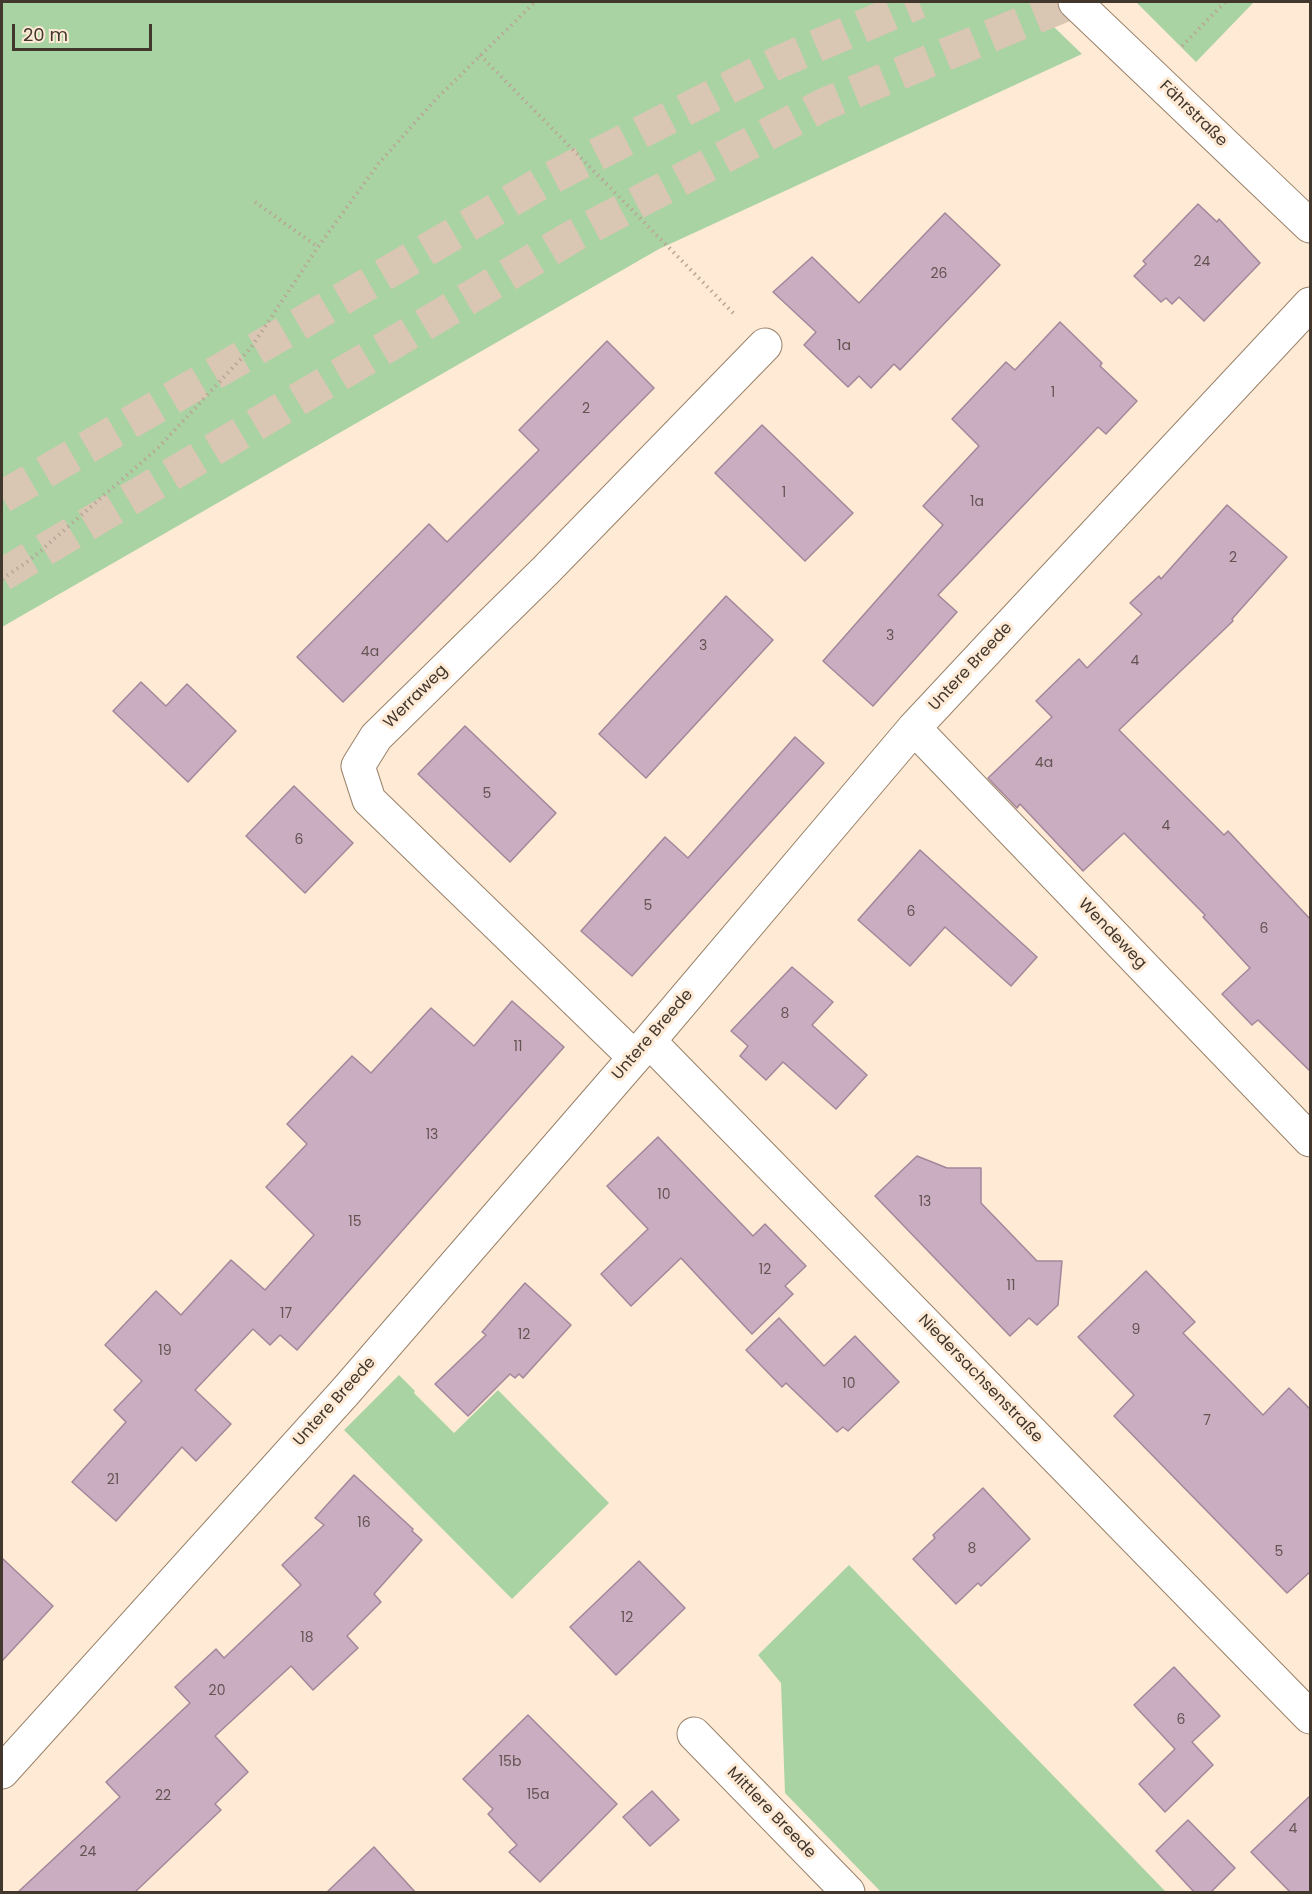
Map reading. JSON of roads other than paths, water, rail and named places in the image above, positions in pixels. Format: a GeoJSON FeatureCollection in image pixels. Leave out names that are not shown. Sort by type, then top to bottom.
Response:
{"type":"FeatureCollection","features":[{"type":"Feature","properties":{"kind":"street","name":"Fährstraße"},"geometry":{"type":"LineString","coordinates":[[1075,2],[1311,226]]}},
{"type":"Feature","properties":{"kind":"street","name":"Untere Breede"},"geometry":{"type":"LineString","coordinates":[[2,1772],[345,1392],[914,728],[1311,303]]}},
{"type":"Feature","properties":{"kind":"street","name":"Werraweg"},"geometry":{"type":"LineString","coordinates":[[641,1049],[369,800],[358,766],[376,737],[546,570],[765,345]]}},
{"type":"Feature","properties":{"kind":"street","name":"Wendeweg"},"geometry":{"type":"LineString","coordinates":[[914,728],[1311,1140]]}},
{"type":"Feature","properties":{"kind":"street","name":"Niedersachsenstraße"},"geometry":{"type":"LineString","coordinates":[[641,1049],[1311,1717]]}},
{"type":"Feature","properties":{"kind":"street","name":"Mittlere Breede"},"geometry":{"type":"LineString","coordinates":[[694,1734],[848,1893]]}},
{"type":"Feature","properties":{"kind":"tunnel"},"geometry":{"type":"LineString","coordinates":[[2,497],[543,182],[779,62],[919,2]]}},
{"type":"Feature","properties":{"kind":"tunnel"},"geometry":{"type":"LineString","coordinates":[[2,575],[575,235],[825,104],[1073,2]]}}]}
